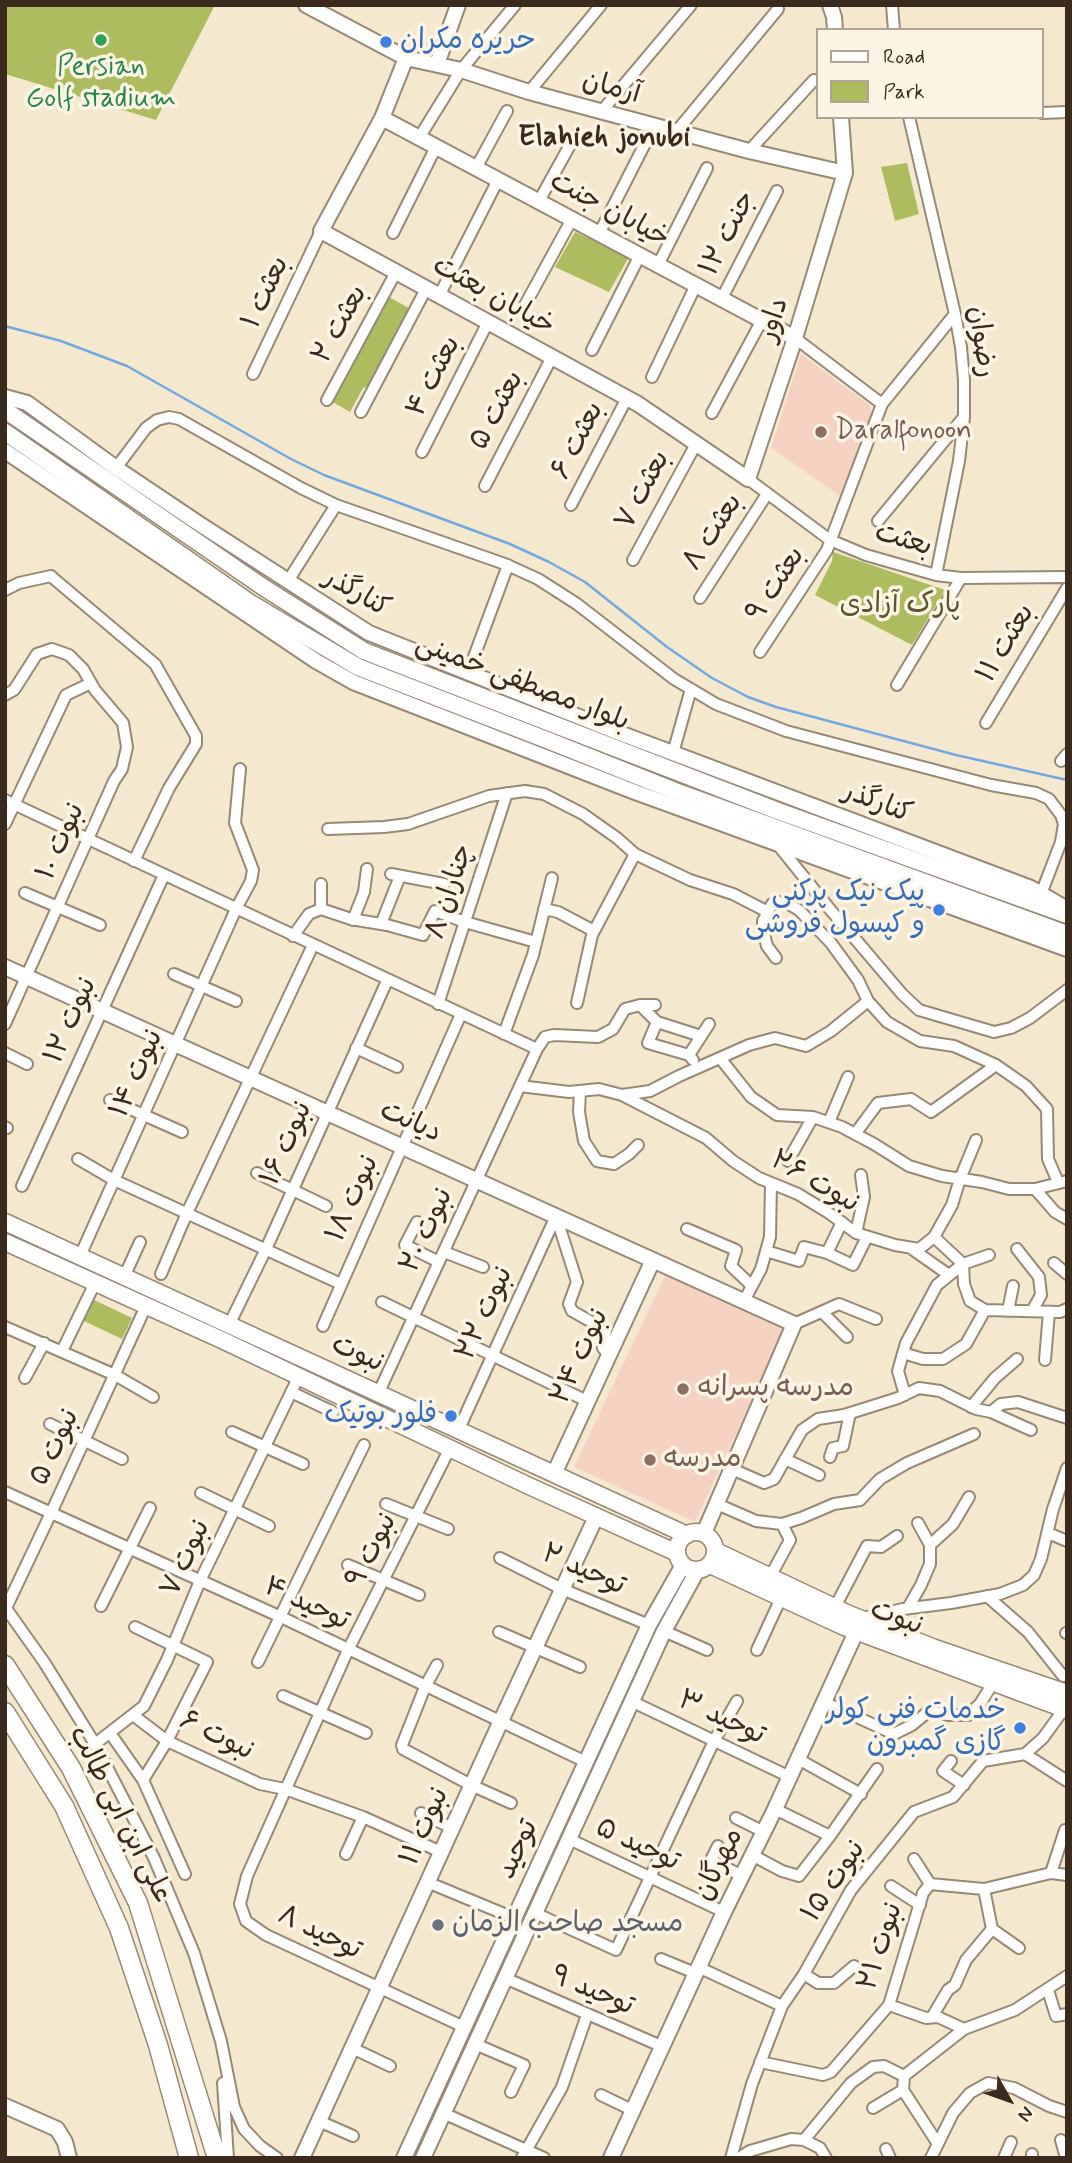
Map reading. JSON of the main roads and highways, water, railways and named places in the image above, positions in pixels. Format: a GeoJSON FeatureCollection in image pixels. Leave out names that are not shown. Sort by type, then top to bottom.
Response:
{"type":"FeatureCollection","features":[{"type":"Feature","properties":{"kind":"main road","name":"بلوار مصطفی خمینی"},"geometry":{"type":"LineString","coordinates":[[5,410],[262,587],[364,652],[778,811],[1067,915]]}},
{"type":"Feature","properties":{"kind":"main road","name":"بلوار مصطفی خمینی"},"geometry":{"type":"LineString","coordinates":[[5,432],[252,604],[358,667],[675,791],[1067,934]]}},
{"type":"Feature","properties":{"kind":"main road","name":"نبوت"},"geometry":{"type":"LineString","coordinates":[[5,1222],[124,1277],[299,1376],[596,1517],[705,1562],[781,1598],[1064,1691]]}},
{"type":"Feature","properties":{"kind":"main road","name":"نبوت"},"geometry":{"type":"LineString","coordinates":[[5,1242],[146,1306],[226,1333],[378,1394],[687,1535]]}},
{"type":"Feature","properties":{"kind":"main road"},"geometry":{"type":"LineString","coordinates":[[450,1448],[458,1431]]}},
{"type":"Feature","properties":{"kind":"main road"},"geometry":{"type":"LineString","coordinates":[[697,1532],[704,1534],[715,1544],[705,1562],[679,1544],[687,1535],[697,1532]]}},
{"type":"Feature","properties":{"kind":"main road","name":"نبوت"},"geometry":{"type":"LineString","coordinates":[[705,1562],[770,1577],[835,1607],[859,1625],[993,1683],[1064,1691]]}},
{"type":"Feature","properties":{"kind":"main road","name":"علی ابن ابی طالب"},"geometry":{"type":"LineString","coordinates":[[5,1665],[71,1768],[138,1903],[217,2158]]}},
{"type":"Feature","properties":{"kind":"main road","name":"علی ابن ابی طالب"},"geometry":{"type":"LineString","coordinates":[[5,1712],[64,1807],[119,1928],[158,2045],[189,2158]]}},
{"type":"Feature","properties":{"kind":"waterway"},"geometry":{"type":"LineString","coordinates":[[5,326],[61,341],[127,366],[324,475],[510,544],[549,562],[585,582],[667,647],[712,678],[748,697],[776,707],[956,755],[1067,780]]}},
{"type":"Feature","properties":{"kind":"place","name":"Persian Golf stadium"},"geometry":{"type":"Point","coordinates":[101,40]}},
{"type":"Feature","properties":{"kind":"place","name":"حریره مکران"},"geometry":{"type":"Point","coordinates":[386,42]}},
{"type":"Feature","properties":{"kind":"place","name":"Daralfonoon"},"geometry":{"type":"Point","coordinates":[821,432]}},
{"type":"Feature","properties":{"kind":"place","name":"پیک نیک پرکنی و کپسول فروشی"},"geometry":{"type":"Point","coordinates":[939,910]}},
{"type":"Feature","properties":{"kind":"place","name":"مدرسه پسرانه"},"geometry":{"type":"Point","coordinates":[683,1389]}},
{"type":"Feature","properties":{"kind":"place","name":"فلور بوتیک"},"geometry":{"type":"Point","coordinates":[451,1416]}},
{"type":"Feature","properties":{"kind":"place","name":"مدرسه"},"geometry":{"type":"Point","coordinates":[650,1460]}},
{"type":"Feature","properties":{"kind":"place","name":"خدمات فنی کولر گازی گمبرون"},"geometry":{"type":"Point","coordinates":[1020,1728]}},
{"type":"Feature","properties":{"kind":"place","name":"مسجد صاحب الزمان"},"geometry":{"type":"Point","coordinates":[438,1925]}},
{"type":"Feature","properties":{"kind":"district","name":"Elahieh jonubi"},"geometry":{"type":"Point","coordinates":[604,139]}},
{"type":"Feature","properties":{"kind":"park label","name":"پارک آزادی"},"geometry":{"type":"Point","coordinates":[900,606]}}]}
